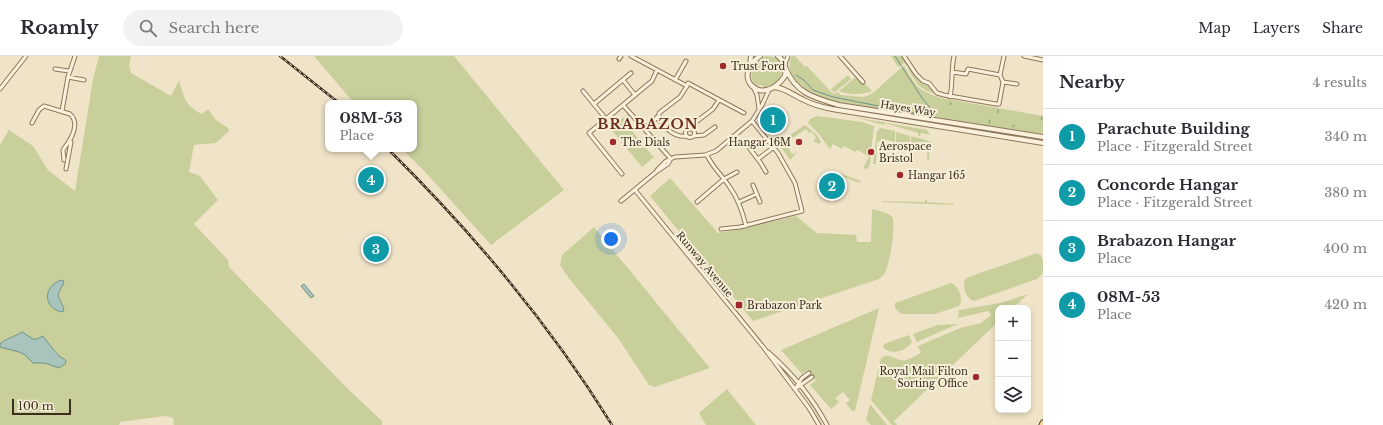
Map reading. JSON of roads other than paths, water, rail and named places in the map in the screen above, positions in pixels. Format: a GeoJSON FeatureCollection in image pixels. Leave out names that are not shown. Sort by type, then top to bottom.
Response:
{"type":"FeatureCollection","features":[{"type":"Feature","properties":{"kind":"street"},"geometry":{"type":"LineString","coordinates":[[0,89],[26,56]]}},
{"type":"Feature","properties":{"kind":"street"},"geometry":{"type":"LineString","coordinates":[[62,111],[68,77],[75,56]]}},
{"type":"Feature","properties":{"kind":"street"},"geometry":{"type":"LineString","coordinates":[[631,56],[687,86]]}},
{"type":"Feature","properties":{"kind":"street"},"geometry":{"type":"LineString","coordinates":[[751,56],[747,74],[758,95],[759,111]]}},
{"type":"Feature","properties":{"kind":"street"},"geometry":{"type":"LineString","coordinates":[[750,65],[760,56]]}},
{"type":"Feature","properties":{"kind":"street","name":"Hayes Way"},"geometry":{"type":"LineString","coordinates":[[778,56],[783,60],[790,79],[800,90],[818,99],[839,105],[1043,137]]}},
{"type":"Feature","properties":{"kind":"street"},"geometry":{"type":"LineString","coordinates":[[752,86],[760,90],[769,90],[774,87],[785,76],[785,66],[788,56]]}},
{"type":"Feature","properties":{"kind":"street"},"geometry":{"type":"LineString","coordinates":[[840,56],[863,82]]}},
{"type":"Feature","properties":{"kind":"street"},"geometry":{"type":"LineString","coordinates":[[904,56],[916,74],[929,83],[937,93],[950,97],[999,104],[1002,82],[1000,76],[1004,56]]}},
{"type":"Feature","properties":{"kind":"street"},"geometry":{"type":"LineString","coordinates":[[950,97],[953,81],[952,72],[954,56]]}},
{"type":"Feature","properties":{"kind":"street"},"geometry":{"type":"LineString","coordinates":[[1024,56],[1043,60]]}},
{"type":"Feature","properties":{"kind":"street"},"geometry":{"type":"LineString","coordinates":[[675,80],[686,61]]}},
{"type":"Feature","properties":{"kind":"street"},"geometry":{"type":"LineString","coordinates":[[56,69],[70,72]]}},
{"type":"Feature","properties":{"kind":"street"},"geometry":{"type":"LineString","coordinates":[[622,174],[589,133],[652,81],[657,70]]}},
{"type":"Feature","properties":{"kind":"street"},"geometry":{"type":"LineString","coordinates":[[952,72],[966,74],[968,70],[1000,76]]}},
{"type":"Feature","properties":{"kind":"street"},"geometry":{"type":"LineString","coordinates":[[594,104],[631,73]]}},
{"type":"Feature","properties":{"kind":"street"},"geometry":{"type":"LineString","coordinates":[[68,77],[84,80]]}},
{"type":"Feature","properties":{"kind":"street"},"geometry":{"type":"LineString","coordinates":[[623,80],[635,95]]}},
{"type":"Feature","properties":{"kind":"street"},"geometry":{"type":"LineString","coordinates":[[1002,82],[1017,84]]}},
{"type":"Feature","properties":{"kind":"street"},"geometry":{"type":"LineString","coordinates":[[645,128],[657,117],[659,113],[680,97],[688,83],[744,113]]}},
{"type":"Feature","properties":{"kind":"street","name":"Hayes Way"},"geometry":{"type":"LineString","coordinates":[[774,87],[784,89],[803,100],[828,108],[1043,143]]}},
{"type":"Feature","properties":{"kind":"street"},"geometry":{"type":"LineString","coordinates":[[621,201],[668,164],[670,160],[679,157],[707,155],[716,151],[752,121],[759,111],[769,90]]}},
{"type":"Feature","properties":{"kind":"street"},"geometry":{"type":"LineString","coordinates":[[583,91],[606,119]]}},
{"type":"Feature","properties":{"kind":"street"},"geometry":{"type":"LineString","coordinates":[[687,136],[687,131],[696,122],[714,109],[719,100]]}},
{"type":"Feature","properties":{"kind":"street"},"geometry":{"type":"LineString","coordinates":[[623,105],[641,127],[645,128],[670,160]]}},
{"type":"Feature","properties":{"kind":"street"},"geometry":{"type":"LineString","coordinates":[[32,123],[39,110],[44,106],[70,114],[73,117],[75,121],[66,169]]}},
{"type":"Feature","properties":{"kind":"street"},"geometry":{"type":"LineString","coordinates":[[657,117],[668,131],[681,137],[687,136],[691,138],[694,136],[704,136],[715,127]]}},
{"type":"Feature","properties":{"kind":"street"},"geometry":{"type":"LineString","coordinates":[[721,229],[746,226],[802,211],[795,183],[774,147],[752,121]]}},
{"type":"Feature","properties":{"kind":"street"},"geometry":{"type":"LineString","coordinates":[[690,129],[694,131],[694,136]]}},
{"type":"Feature","properties":{"kind":"street"},"geometry":{"type":"LineString","coordinates":[[64,160],[63,150],[71,140]]}},
{"type":"Feature","properties":{"kind":"street"},"geometry":{"type":"LineString","coordinates":[[758,159],[774,147]]}},
{"type":"Feature","properties":{"kind":"street"},"geometry":{"type":"LineString","coordinates":[[750,149],[766,172]]}},
{"type":"Feature","properties":{"kind":"street"},"geometry":{"type":"LineString","coordinates":[[707,155],[739,202],[746,226]]}},
{"type":"Feature","properties":{"kind":"street"},"geometry":{"type":"LineString","coordinates":[[697,202],[724,179],[737,172]]}},
{"type":"Feature","properties":{"kind":"street"},"geometry":{"type":"LineString","coordinates":[[753,185],[760,202]]}},
{"type":"Feature","properties":{"kind":"street","name":"Runway Avenue"},"geometry":{"type":"LineString","coordinates":[[635,190],[764,348],[809,408],[819,425]]}},
{"type":"Feature","properties":{"kind":"street"},"geometry":{"type":"LineString","coordinates":[[739,202],[757,194]]}},
{"type":"Feature","properties":{"kind":"street","name":"Runway Avenue"},"geometry":{"type":"LineString","coordinates":[[764,348],[799,382],[816,405],[827,425]]}},
{"type":"Feature","properties":{"kind":"street"},"geometry":{"type":"LineString","coordinates":[[795,390],[802,378],[809,373]]}},
{"type":"Feature","properties":{"kind":"street"},"geometry":{"type":"LineString","coordinates":[[795,390],[812,377]]}},
{"type":"Feature","properties":{"kind":"water"},"geometry":{"type":"Polygon","coordinates":[[[63,280],[64,283],[58,296],[64,311],[61,312],[54,309],[50,304],[48,294],[53,285],[63,280]]]}},
{"type":"Feature","properties":{"kind":"water"},"geometry":{"type":"Polygon","coordinates":[[[304,284],[314,296],[311,298],[301,286],[304,284]]]}},
{"type":"Feature","properties":{"kind":"water"},"geometry":{"type":"Polygon","coordinates":[[[22,332],[33,339],[43,336],[58,355],[66,361],[65,364],[59,368],[45,363],[33,363],[25,355],[19,352],[0,347],[2,342],[22,332]]]}},
{"type":"Feature","properties":{"kind":"waterway"},"geometry":{"type":"LineString","coordinates":[[796,75],[805,81],[813,90],[833,97],[914,113],[931,109],[922,98],[895,56]]}},
{"type":"Feature","properties":{"kind":"railway"},"geometry":{"type":"LineString","coordinates":[[280,56],[335,100]]}},
{"type":"Feature","properties":{"kind":"railway"},"geometry":{"type":"LineString","coordinates":[[391,152],[450,213],[508,280],[563,351],[612,425]]}},
{"type":"Feature","properties":{"kind":"place","name":"Trust Ford"},"geometry":{"type":"Point","coordinates":[723,66]}},
{"type":"Feature","properties":{"kind":"place","name":"Parachute Building"},"geometry":{"type":"Point","coordinates":[773,120]}},
{"type":"Feature","properties":{"kind":"place","name":"The Dials"},"geometry":{"type":"Point","coordinates":[613,142]}},
{"type":"Feature","properties":{"kind":"place","name":"Hangar 16M"},"geometry":{"type":"Point","coordinates":[799,142]}},
{"type":"Feature","properties":{"kind":"place","name":"Aerospace Bristol"},"geometry":{"type":"Point","coordinates":[871,152]}},
{"type":"Feature","properties":{"kind":"place","name":"Hangar 165"},"geometry":{"type":"Point","coordinates":[900,175]}},
{"type":"Feature","properties":{"kind":"place","name":"08M-53"},"geometry":{"type":"Point","coordinates":[371,180]}},
{"type":"Feature","properties":{"kind":"place","name":"Concorde Hangar"},"geometry":{"type":"Point","coordinates":[832,186]}},
{"type":"Feature","properties":{"kind":"place","name":"Brabazon Hangar"},"geometry":{"type":"Point","coordinates":[376,249]}},
{"type":"Feature","properties":{"kind":"place","name":"Brabazon Park"},"geometry":{"type":"Point","coordinates":[739,305]}},
{"type":"Feature","properties":{"kind":"place","name":"Royal Mail Filton Sorting Office"},"geometry":{"type":"Point","coordinates":[976,377]}},
{"type":"Feature","properties":{"kind":"district","name":"BRABAZON"},"geometry":{"type":"Point","coordinates":[648,124]}}]}
